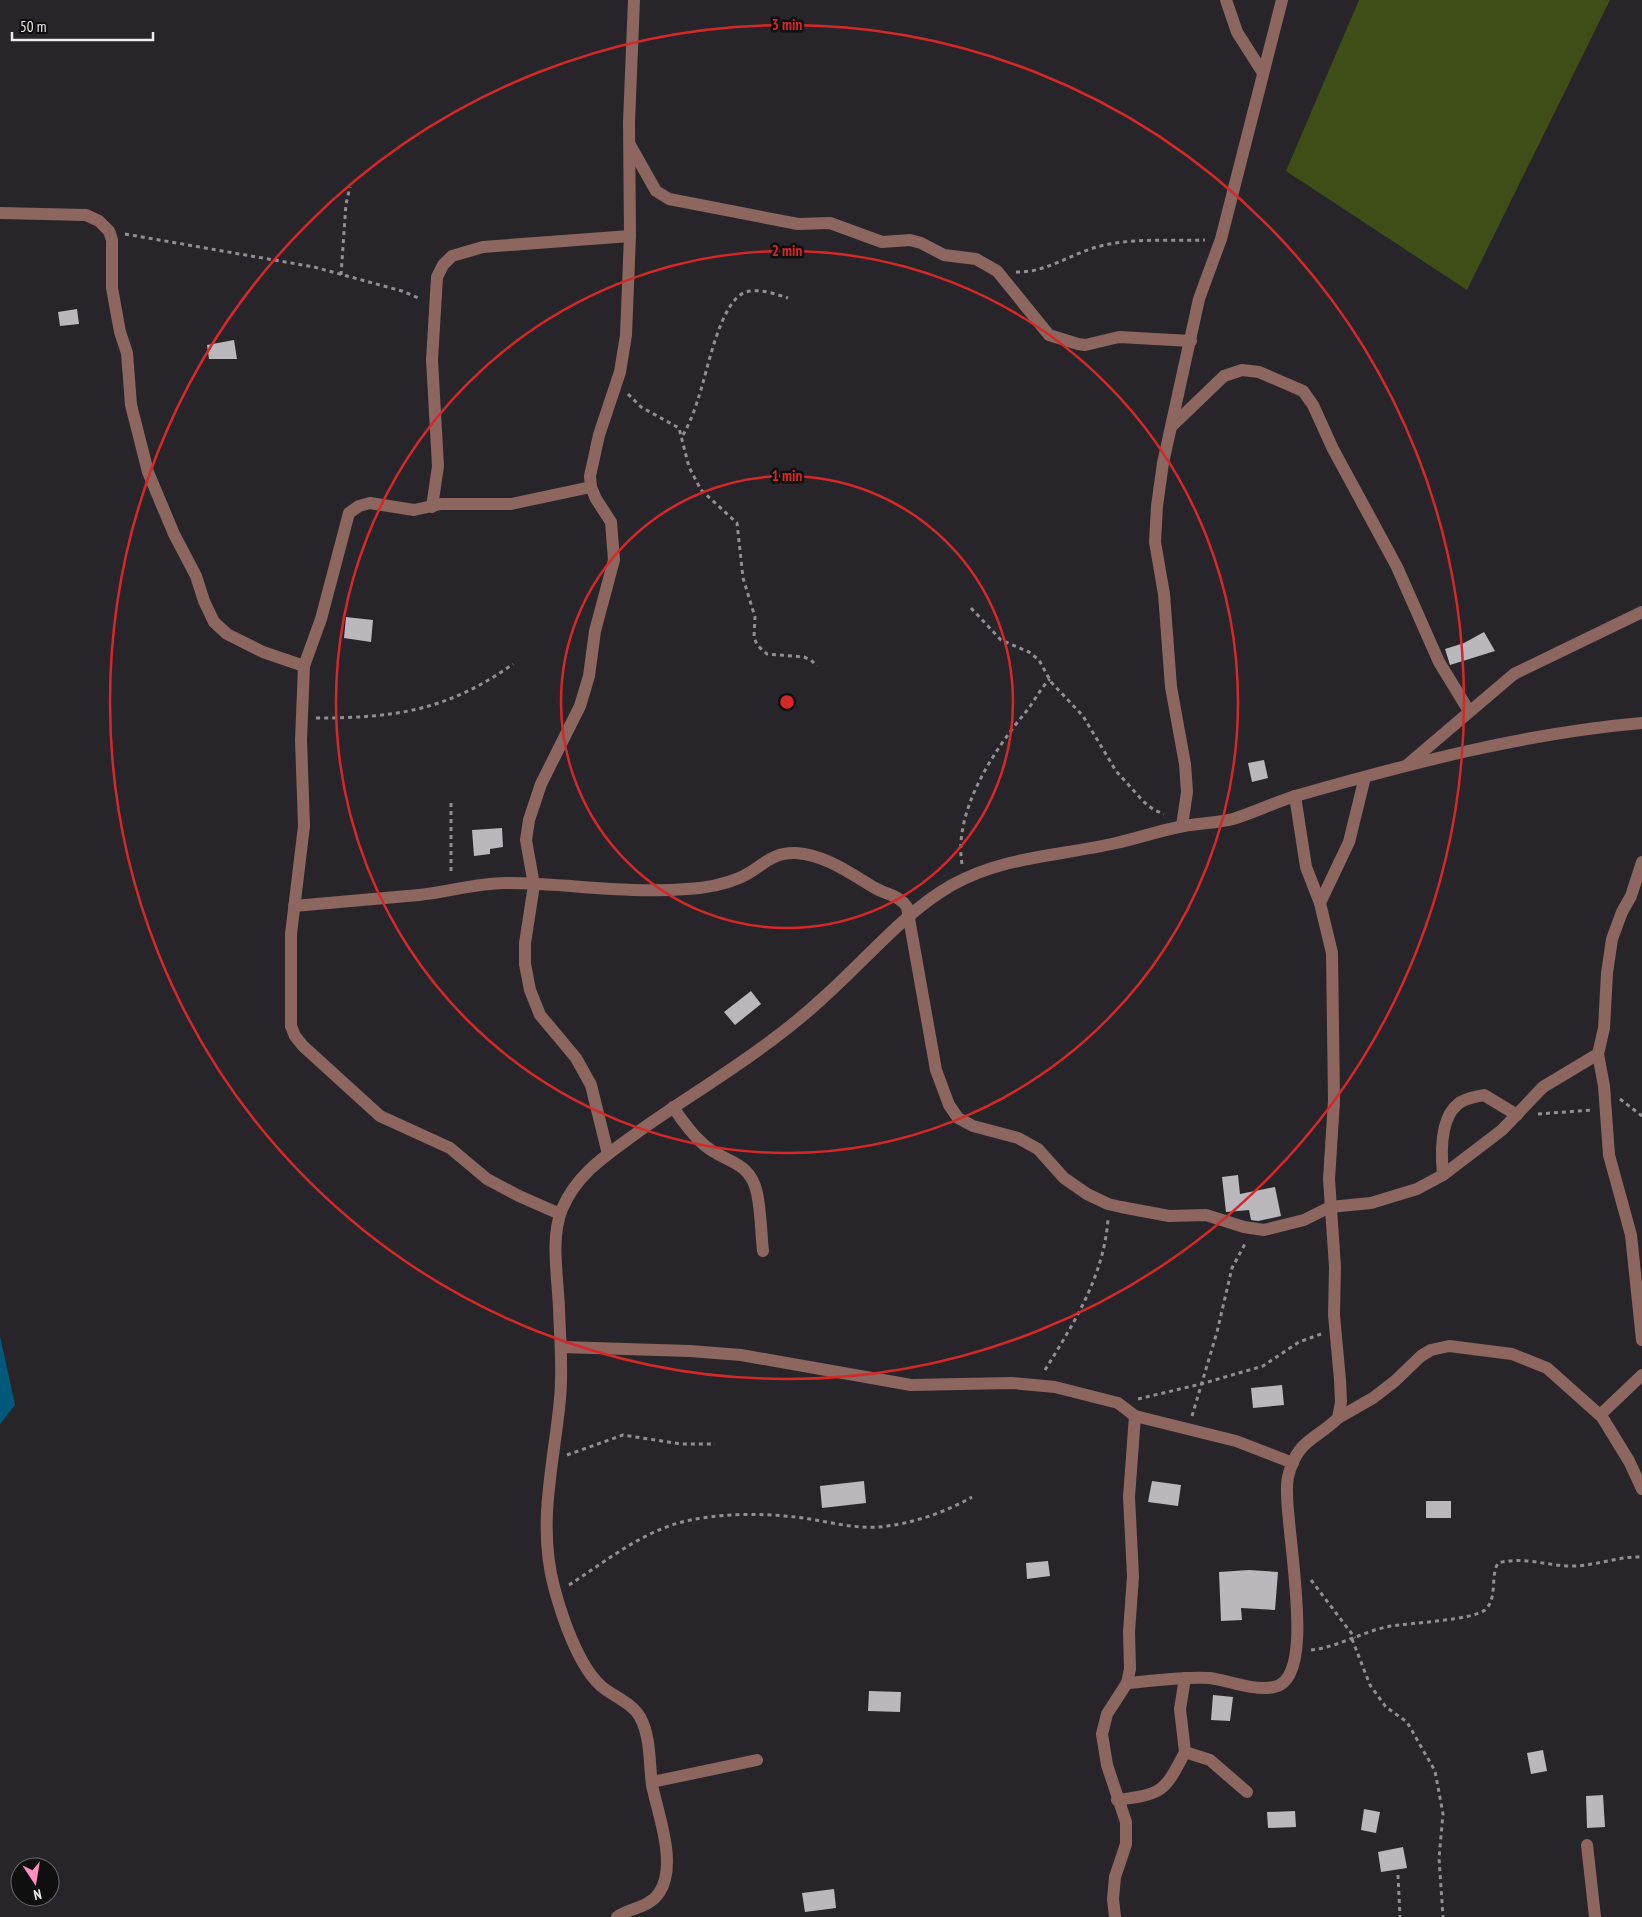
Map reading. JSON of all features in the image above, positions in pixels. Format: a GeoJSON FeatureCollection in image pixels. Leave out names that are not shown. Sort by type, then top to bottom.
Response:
{"type":"FeatureCollection","features":[{"type":"Feature","properties":{"kind":"street"},"geometry":{"type":"LineString","coordinates":[[608,1154],[591,1085],[576,1058],[540,1015],[530,990],[525,964],[525,943],[534,885],[526,840],[528,820],[541,784],[580,706],[589,676],[595,631],[614,560],[611,522],[590,487],[593,457],[616,382],[626,334],[630,236],[629,143],[634,0]]}},
{"type":"Feature","properties":{"kind":"street"},"geometry":{"type":"LineString","coordinates":[[1226,0],[1237,32],[1263,73]]}},
{"type":"Feature","properties":{"kind":"street"},"geometry":{"type":"LineString","coordinates":[[1183,820],[1187,792],[1185,764],[1171,687],[1164,594],[1155,542],[1163,463],[1199,299],[1221,239],[1282,0]]}},
{"type":"Feature","properties":{"kind":"street"},"geometry":{"type":"LineString","coordinates":[[629,143],[656,190],[669,199],[798,224],[830,223],[882,242],[910,240],[921,243],[944,255],[976,259],[997,271],[1041,327],[1055,338],[1085,345],[1119,337],[1191,341]]}},
{"type":"Feature","properties":{"kind":"street"},"geometry":{"type":"LineString","coordinates":[[0,213],[86,216],[99,221],[110,232],[112,240],[112,288],[120,332],[127,353],[131,405],[148,472],[174,534],[196,576],[204,601],[214,622],[227,634],[262,652],[304,666]]}},
{"type":"Feature","properties":{"kind":"street"},"geometry":{"type":"LineString","coordinates":[[432,507],[438,466],[432,360],[436,283],[439,271],[448,260],[459,252],[482,247],[630,236]]}},
{"type":"Feature","properties":{"kind":"street"},"geometry":{"type":"LineString","coordinates":[[1172,427],[1224,376],[1242,370],[1259,372],[1303,391],[1313,406],[1334,449],[1394,559],[1439,662],[1469,711]]}},
{"type":"Feature","properties":{"kind":"street"},"geometry":{"type":"LineString","coordinates":[[560,1214],[486,1179],[450,1148],[380,1116],[304,1046],[293,1031],[290,1012],[291,934],[304,826],[302,718],[304,666],[321,619],[346,524],[352,510],[370,502],[414,510],[441,504],[527,502],[590,487]]}},
{"type":"Feature","properties":{"kind":"street"},"geometry":{"type":"LineString","coordinates":[[1405,767],[1514,674],[1642,612]]}},
{"type":"Feature","properties":{"kind":"street"},"geometry":{"type":"LineString","coordinates":[[622,1915],[648,1903],[658,1894],[664,1878],[665,1839],[652,1782],[644,1725],[636,1711],[600,1684],[592,1675],[574,1641],[556,1594],[548,1563],[545,1531],[560,1397],[561,1346],[556,1243],[560,1214],[584,1174],[608,1154],[673,1107],[733,1068],[795,1022],[910,916],[948,887],[978,872],[1012,861],[1112,844],[1183,820],[1231,820],[1295,796],[1365,777],[1547,735],[1642,723]]}},
{"type":"Feature","properties":{"kind":"street"},"geometry":{"type":"LineString","coordinates":[[1320,903],[1349,842],[1365,777]]}},
{"type":"Feature","properties":{"kind":"street"},"geometry":{"type":"LineString","coordinates":[[1295,796],[1306,867],[1320,903],[1332,953],[1334,1101],[1330,1144],[1330,1207],[1335,1267],[1335,1328],[1341,1402],[1338,1418]]}},
{"type":"Feature","properties":{"kind":"street"},"geometry":{"type":"LineString","coordinates":[[294,906],[454,890],[498,883],[564,885],[622,891],[706,887],[738,879],[774,856],[799,854],[843,869],[880,890],[895,896],[906,904],[910,916],[936,1070],[949,1105],[958,1118],[972,1126],[1018,1138],[1038,1149],[1064,1178],[1108,1204],[1162,1216],[1206,1215],[1256,1230],[1275,1228],[1297,1222],[1330,1207],[1371,1203],[1417,1189],[1443,1175],[1502,1130],[1543,1087],[1598,1054]]}},
{"type":"Feature","properties":{"kind":"street"},"geometry":{"type":"LineString","coordinates":[[1642,862],[1631,896],[1622,912],[1612,939],[1607,973],[1604,1028],[1598,1054],[1604,1086],[1609,1155],[1631,1235],[1642,1340]]}},
{"type":"Feature","properties":{"kind":"street"},"geometry":{"type":"LineString","coordinates":[[1443,1175],[1442,1161],[1447,1118],[1459,1102],[1484,1095],[1519,1112]]}},
{"type":"Feature","properties":{"kind":"street"},"geometry":{"type":"LineString","coordinates":[[673,1107],[701,1143],[712,1152],[733,1160],[744,1168],[757,1193],[762,1251]]}},
{"type":"Feature","properties":{"kind":"street"},"geometry":{"type":"LineString","coordinates":[[561,1346],[741,1355],[911,1385],[1036,1385],[1118,1403],[1134,1416],[1189,1428],[1254,1447],[1293,1463]]}},
{"type":"Feature","properties":{"kind":"street"},"geometry":{"type":"LineString","coordinates":[[1127,1683],[1185,1678],[1211,1678],[1251,1686],[1274,1687],[1283,1684],[1291,1672],[1295,1650],[1298,1608],[1286,1496],[1288,1476],[1293,1463],[1302,1445],[1338,1418],[1373,1398],[1427,1352],[1449,1346],[1512,1354],[1532,1360],[1546,1368],[1600,1415],[1629,1461],[1642,1489]]}},
{"type":"Feature","properties":{"kind":"street"},"geometry":{"type":"LineString","coordinates":[[1600,1415],[1642,1375]]}},
{"type":"Feature","properties":{"kind":"street"},"geometry":{"type":"LineString","coordinates":[[1115,1917],[1113,1899],[1115,1877],[1126,1844],[1126,1822],[1107,1766],[1102,1734],[1110,1708],[1127,1683],[1130,1669],[1129,1632],[1133,1602],[1130,1497],[1135,1438],[1134,1416]]}},
{"type":"Feature","properties":{"kind":"street"},"geometry":{"type":"LineString","coordinates":[[1117,1800],[1161,1790],[1172,1776],[1185,1752],[1180,1709],[1185,1678]]}},
{"type":"Feature","properties":{"kind":"street"},"geometry":{"type":"LineString","coordinates":[[1185,1752],[1210,1760],[1247,1792]]}},
{"type":"Feature","properties":{"kind":"street"},"geometry":{"type":"LineString","coordinates":[[652,1782],[757,1760]]}},
{"type":"Feature","properties":{"kind":"street"},"geometry":{"type":"LineString","coordinates":[[1587,1845],[1595,1917]]}},
{"type":"Feature","properties":{"kind":"path"},"geometry":{"type":"LineString","coordinates":[[341,275],[346,204],[350,187]]}},
{"type":"Feature","properties":{"kind":"path"},"geometry":{"type":"LineString","coordinates":[[110,232],[203,249],[237,253],[341,275],[402,290],[435,305]]}},
{"type":"Feature","properties":{"kind":"path"},"geometry":{"type":"LineString","coordinates":[[997,271],[1034,270],[1104,245],[1221,239]]}},
{"type":"Feature","properties":{"kind":"path"},"geometry":{"type":"LineString","coordinates":[[682,436],[699,397],[717,334],[736,300],[742,294],[752,291],[774,293],[788,298]]}},
{"type":"Feature","properties":{"kind":"path"},"geometry":{"type":"LineString","coordinates":[[616,382],[642,407],[679,428],[689,467],[702,490],[737,524],[744,578],[754,610],[757,644],[767,654],[804,657],[811,660],[817,666]]}},
{"type":"Feature","properties":{"kind":"path"},"geometry":{"type":"LineString","coordinates":[[970,608],[1001,640],[1033,655],[1050,679],[1083,716],[1116,771],[1144,802],[1154,810],[1183,820]]}},
{"type":"Feature","properties":{"kind":"path"},"geometry":{"type":"LineString","coordinates":[[302,718],[359,717],[405,713],[425,709],[488,682],[513,664]]}},
{"type":"Feature","properties":{"kind":"path"},"geometry":{"type":"LineString","coordinates":[[965,879],[961,856],[962,836],[973,798],[992,756],[1050,679]]}},
{"type":"Feature","properties":{"kind":"path"},"geometry":{"type":"LineString","coordinates":[[451,803],[450,868],[454,890]]}},
{"type":"Feature","properties":{"kind":"path"},"geometry":{"type":"LineString","coordinates":[[1604,1086],[1642,1116]]}},
{"type":"Feature","properties":{"kind":"path"},"geometry":{"type":"LineString","coordinates":[[1519,1112],[1537,1114],[1605,1108]]}},
{"type":"Feature","properties":{"kind":"path"},"geometry":{"type":"LineString","coordinates":[[1036,1385],[1092,1289],[1105,1252],[1108,1204]]}},
{"type":"Feature","properties":{"kind":"path"},"geometry":{"type":"LineString","coordinates":[[1189,1428],[1235,1262],[1243,1245],[1256,1230]]}},
{"type":"Feature","properties":{"kind":"path"},"geometry":{"type":"LineString","coordinates":[[1118,1403],[1202,1384],[1263,1366],[1299,1342],[1335,1328]]}},
{"type":"Feature","properties":{"kind":"path"},"geometry":{"type":"LineString","coordinates":[[552,1461],[607,1439],[624,1435],[681,1444],[715,1444]]}},
{"type":"Feature","properties":{"kind":"path"},"geometry":{"type":"LineString","coordinates":[[556,1594],[649,1534],[683,1522],[733,1515],[794,1517],[853,1526],[877,1527],[931,1516],[972,1497]]}},
{"type":"Feature","properties":{"kind":"path"},"geometry":{"type":"LineString","coordinates":[[1295,1650],[1325,1648],[1389,1626],[1451,1620],[1479,1613],[1486,1609],[1494,1589],[1495,1569],[1498,1563],[1508,1560],[1573,1566],[1642,1557]]}},
{"type":"Feature","properties":{"kind":"path"},"geometry":{"type":"LineString","coordinates":[[1293,1562],[1322,1592],[1354,1638],[1370,1685],[1386,1707],[1407,1722],[1435,1771],[1443,1814],[1439,1858],[1444,1917]]}},
{"type":"Feature","properties":{"kind":"path"},"geometry":{"type":"LineString","coordinates":[[1398,1875],[1400,1917]]}},
{"type":"Feature","properties":{"kind":"green space"},"geometry":{"type":"Polygon","coordinates":[[[1359,0],[1610,0],[1467,290],[1286,171],[1359,0]]]}},
{"type":"Feature","properties":{"kind":"water"},"geometry":{"type":"Polygon","coordinates":[[[0,1336],[15,1405],[0,1424],[0,1336]]]}},
{"type":"Feature","properties":{"kind":"building"},"geometry":{"type":"Polygon","coordinates":[[[77,309],[79,324],[60,326],[58,312],[77,309]]]}},
{"type":"Feature","properties":{"kind":"building"},"geometry":{"type":"Polygon","coordinates":[[[234,340],[237,359],[209,359],[207,345],[234,340]]]}},
{"type":"Feature","properties":{"kind":"building"},"geometry":{"type":"Polygon","coordinates":[[[346,617],[373,620],[371,642],[344,638],[346,617]]]}},
{"type":"Feature","properties":{"kind":"building"},"geometry":{"type":"Polygon","coordinates":[[[1484,632],[1495,651],[1450,665],[1445,649],[1464,643],[1484,632]]]}},
{"type":"Feature","properties":{"kind":"building"},"geometry":{"type":"Polygon","coordinates":[[[1264,760],[1268,778],[1252,782],[1248,763],[1264,760]]]}},
{"type":"Feature","properties":{"kind":"building"},"geometry":{"type":"Polygon","coordinates":[[[502,828],[503,847],[490,849],[490,854],[474,856],[472,830],[502,828]]]}},
{"type":"Feature","properties":{"kind":"building"},"geometry":{"type":"Polygon","coordinates":[[[751,991],[761,1004],[735,1025],[724,1012],[751,991]]]}},
{"type":"Feature","properties":{"kind":"building"},"geometry":{"type":"Polygon","coordinates":[[[1238,1175],[1240,1194],[1275,1187],[1281,1216],[1258,1221],[1251,1220],[1249,1210],[1226,1212],[1222,1177],[1238,1175]]]}},
{"type":"Feature","properties":{"kind":"building"},"geometry":{"type":"Polygon","coordinates":[[[1282,1385],[1284,1405],[1253,1408],[1251,1388],[1282,1385]]]}},
{"type":"Feature","properties":{"kind":"building"},"geometry":{"type":"Polygon","coordinates":[[[864,1481],[866,1503],[822,1508],[820,1486],[864,1481]]]}},
{"type":"Feature","properties":{"kind":"building"},"geometry":{"type":"Polygon","coordinates":[[[1152,1481],[1181,1485],[1178,1506],[1148,1502],[1152,1481]]]}},
{"type":"Feature","properties":{"kind":"building"},"geometry":{"type":"Polygon","coordinates":[[[1426,1501],[1451,1501],[1451,1518],[1426,1518],[1426,1501]]]}},
{"type":"Feature","properties":{"kind":"building"},"geometry":{"type":"Polygon","coordinates":[[[1048,1561],[1050,1576],[1027,1579],[1026,1563],[1048,1561]]]}},
{"type":"Feature","properties":{"kind":"building"},"geometry":{"type":"Polygon","coordinates":[[[1249,1570],[1278,1572],[1275,1610],[1241,1608],[1242,1620],[1221,1621],[1219,1572],[1249,1570]]]}},
{"type":"Feature","properties":{"kind":"building"},"geometry":{"type":"Polygon","coordinates":[[[869,1691],[901,1692],[900,1712],[868,1711],[869,1691]]]}},
{"type":"Feature","properties":{"kind":"building"},"geometry":{"type":"Polygon","coordinates":[[[1213,1695],[1233,1697],[1230,1721],[1211,1720],[1213,1695]]]}},
{"type":"Feature","properties":{"kind":"building"},"geometry":{"type":"Polygon","coordinates":[[[1543,1750],[1547,1771],[1531,1774],[1527,1753],[1543,1750]]]}},
{"type":"Feature","properties":{"kind":"building"},"geometry":{"type":"Polygon","coordinates":[[[1603,1795],[1605,1827],[1587,1828],[1586,1796],[1603,1795]]]}},
{"type":"Feature","properties":{"kind":"building"},"geometry":{"type":"Polygon","coordinates":[[[1364,1809],[1380,1812],[1376,1833],[1361,1830],[1364,1809]]]}},
{"type":"Feature","properties":{"kind":"building"},"geometry":{"type":"Polygon","coordinates":[[[1295,1811],[1296,1827],[1268,1828],[1267,1812],[1295,1811]]]}},
{"type":"Feature","properties":{"kind":"building"},"geometry":{"type":"Polygon","coordinates":[[[1403,1847],[1407,1868],[1381,1872],[1378,1852],[1403,1847]]]}},
{"type":"Feature","properties":{"kind":"building"},"geometry":{"type":"Polygon","coordinates":[[[834,1889],[836,1908],[805,1912],[802,1893],[834,1889]]]}}]}
